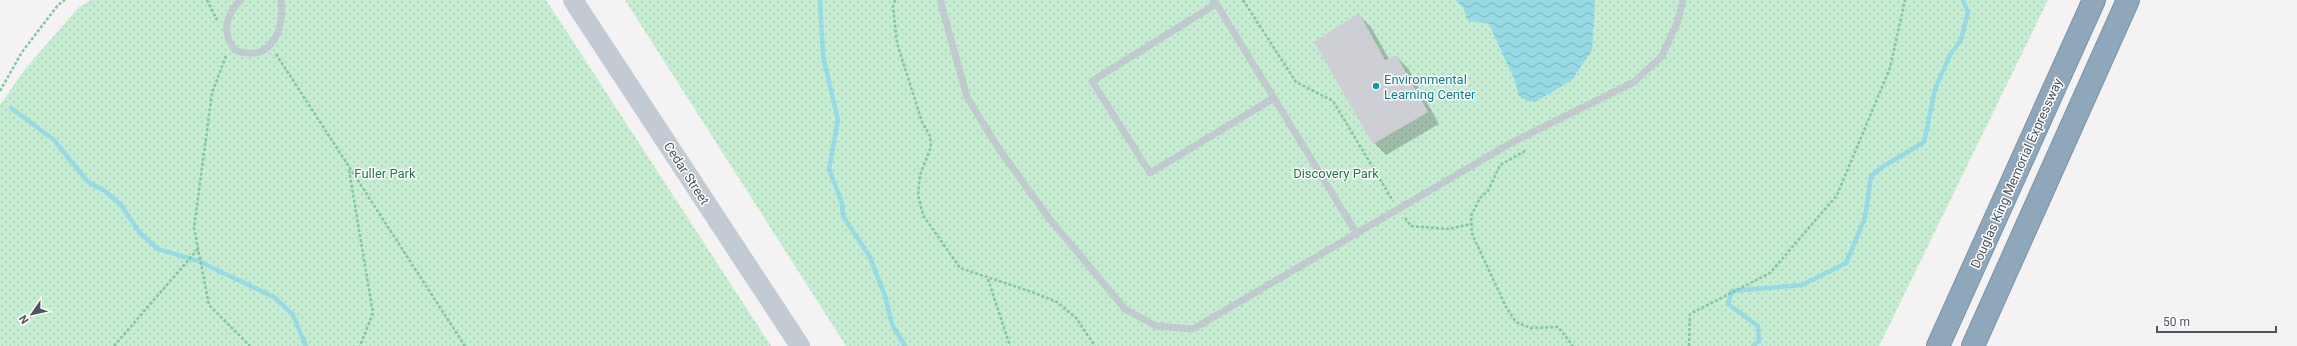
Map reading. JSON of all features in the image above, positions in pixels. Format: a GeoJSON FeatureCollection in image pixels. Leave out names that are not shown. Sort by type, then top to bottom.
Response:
{"type":"FeatureCollection","features":[{"type":"Feature","properties":{"kind":"highway","name":"Douglas King Memorial Expressway"},"geometry":{"type":"LineString","coordinates":[[1938,346],[2094,0]]}},
{"type":"Feature","properties":{"kind":"highway"},"geometry":{"type":"LineString","coordinates":[[1973,346],[2128,0]]}},
{"type":"Feature","properties":{"kind":"main road","name":"Cedar Street"},"geometry":{"type":"LineString","coordinates":[[573,0],[800,346]]}},
{"type":"Feature","properties":{"kind":"lane"},"geometry":{"type":"LineString","coordinates":[[241,0],[227,22],[225,29],[230,44],[234,50],[252,54],[261,51],[277,38],[281,25],[281,0]]}},
{"type":"Feature","properties":{"kind":"lane"},"geometry":{"type":"LineString","coordinates":[[940,0],[967,97],[997,146],[1048,217],[1125,308],[1156,326],[1193,330],[1511,143],[1634,82],[1662,56],[1678,21],[1683,0]]}},
{"type":"Feature","properties":{"kind":"lane"},"geometry":{"type":"LineString","coordinates":[[1274,98],[1150,173],[1092,81],[1215,2],[1274,98],[1357,234]]}},
{"type":"Feature","properties":{"kind":"path"},"geometry":{"type":"LineString","coordinates":[[0,91],[22,52],[58,5],[65,0]]}},
{"type":"Feature","properties":{"kind":"path"},"geometry":{"type":"LineString","coordinates":[[207,0],[230,44],[212,93],[194,228],[209,305],[250,346]]}},
{"type":"Feature","properties":{"kind":"path"},"geometry":{"type":"LineString","coordinates":[[895,0],[893,7],[897,42],[922,122],[930,136],[930,147],[920,175],[918,195],[923,215],[960,268],[1057,302],[1076,318],[1095,346]]}},
{"type":"Feature","properties":{"kind":"path"},"geometry":{"type":"LineString","coordinates":[[1243,0],[1296,82],[1333,101],[1398,209],[1411,226],[1448,229],[1472,224]]}},
{"type":"Feature","properties":{"kind":"path"},"geometry":{"type":"LineString","coordinates":[[1689,346],[1690,314],[1770,273],[1837,195],[1890,68],[1905,0]]}},
{"type":"Feature","properties":{"kind":"path"},"geometry":{"type":"LineString","coordinates":[[270,45],[465,346]]}},
{"type":"Feature","properties":{"kind":"path"},"geometry":{"type":"LineString","coordinates":[[1526,150],[1500,166],[1488,192],[1480,198],[1471,216],[1472,234],[1507,309],[1516,322],[1531,328],[1558,328],[1573,346]]}},
{"type":"Feature","properties":{"kind":"path"},"geometry":{"type":"LineString","coordinates":[[349,167],[372,312],[360,346]]}},
{"type":"Feature","properties":{"kind":"path"},"geometry":{"type":"LineString","coordinates":[[114,346],[198,249]]}},
{"type":"Feature","properties":{"kind":"path"},"geometry":{"type":"LineString","coordinates":[[988,278],[1010,346]]}},
{"type":"Feature","properties":{"kind":"green space","name":"Fuller Park"},"geometry":{"type":"Polygon","coordinates":[[[91,0],[546,0],[771,346],[0,346],[0,105],[26,68],[79,7],[91,0]]]}},
{"type":"Feature","properties":{"kind":"green space","name":"Discovery Park"},"geometry":{"type":"Polygon","coordinates":[[[625,0],[2048,0],[1879,346],[846,346],[625,0]]]}},
{"type":"Feature","properties":{"kind":"water"},"geometry":{"type":"Polygon","coordinates":[[[1455,0],[1595,0],[1592,50],[1572,80],[1535,102],[1527,101],[1519,96],[1515,81],[1489,24],[1468,21],[1463,7],[1455,0]]]}},
{"type":"Feature","properties":{"kind":"building","name":"Environmental Learning Center"},"geometry":{"type":"Polygon","coordinates":[[[1359,13],[1385,60],[1396,55],[1428,112],[1373,144],[1314,42],[1359,13]]]}},
{"type":"Feature","properties":{"kind":"waterway"},"geometry":{"type":"LineString","coordinates":[[820,0],[823,56],[838,120],[829,169],[842,203],[843,216],[870,257],[885,296],[892,324],[905,346]]}},
{"type":"Feature","properties":{"kind":"waterway"},"geometry":{"type":"LineString","coordinates":[[1753,346],[1759,341],[1758,326],[1728,304],[1732,291],[1802,285],[1846,263],[1865,218],[1871,176],[1884,166],[1924,142],[1935,89],[1950,55],[1961,40],[1968,12],[1963,0]]}},
{"type":"Feature","properties":{"kind":"waterway"},"geometry":{"type":"LineString","coordinates":[[11,108],[53,139],[88,182],[105,191],[121,205],[140,233],[158,249],[198,261],[274,297],[293,315],[306,346]]}},
{"type":"Feature","properties":{"kind":"place","name":"Environmental Learning Center"},"geometry":{"type":"Point","coordinates":[1376,86]}}]}
